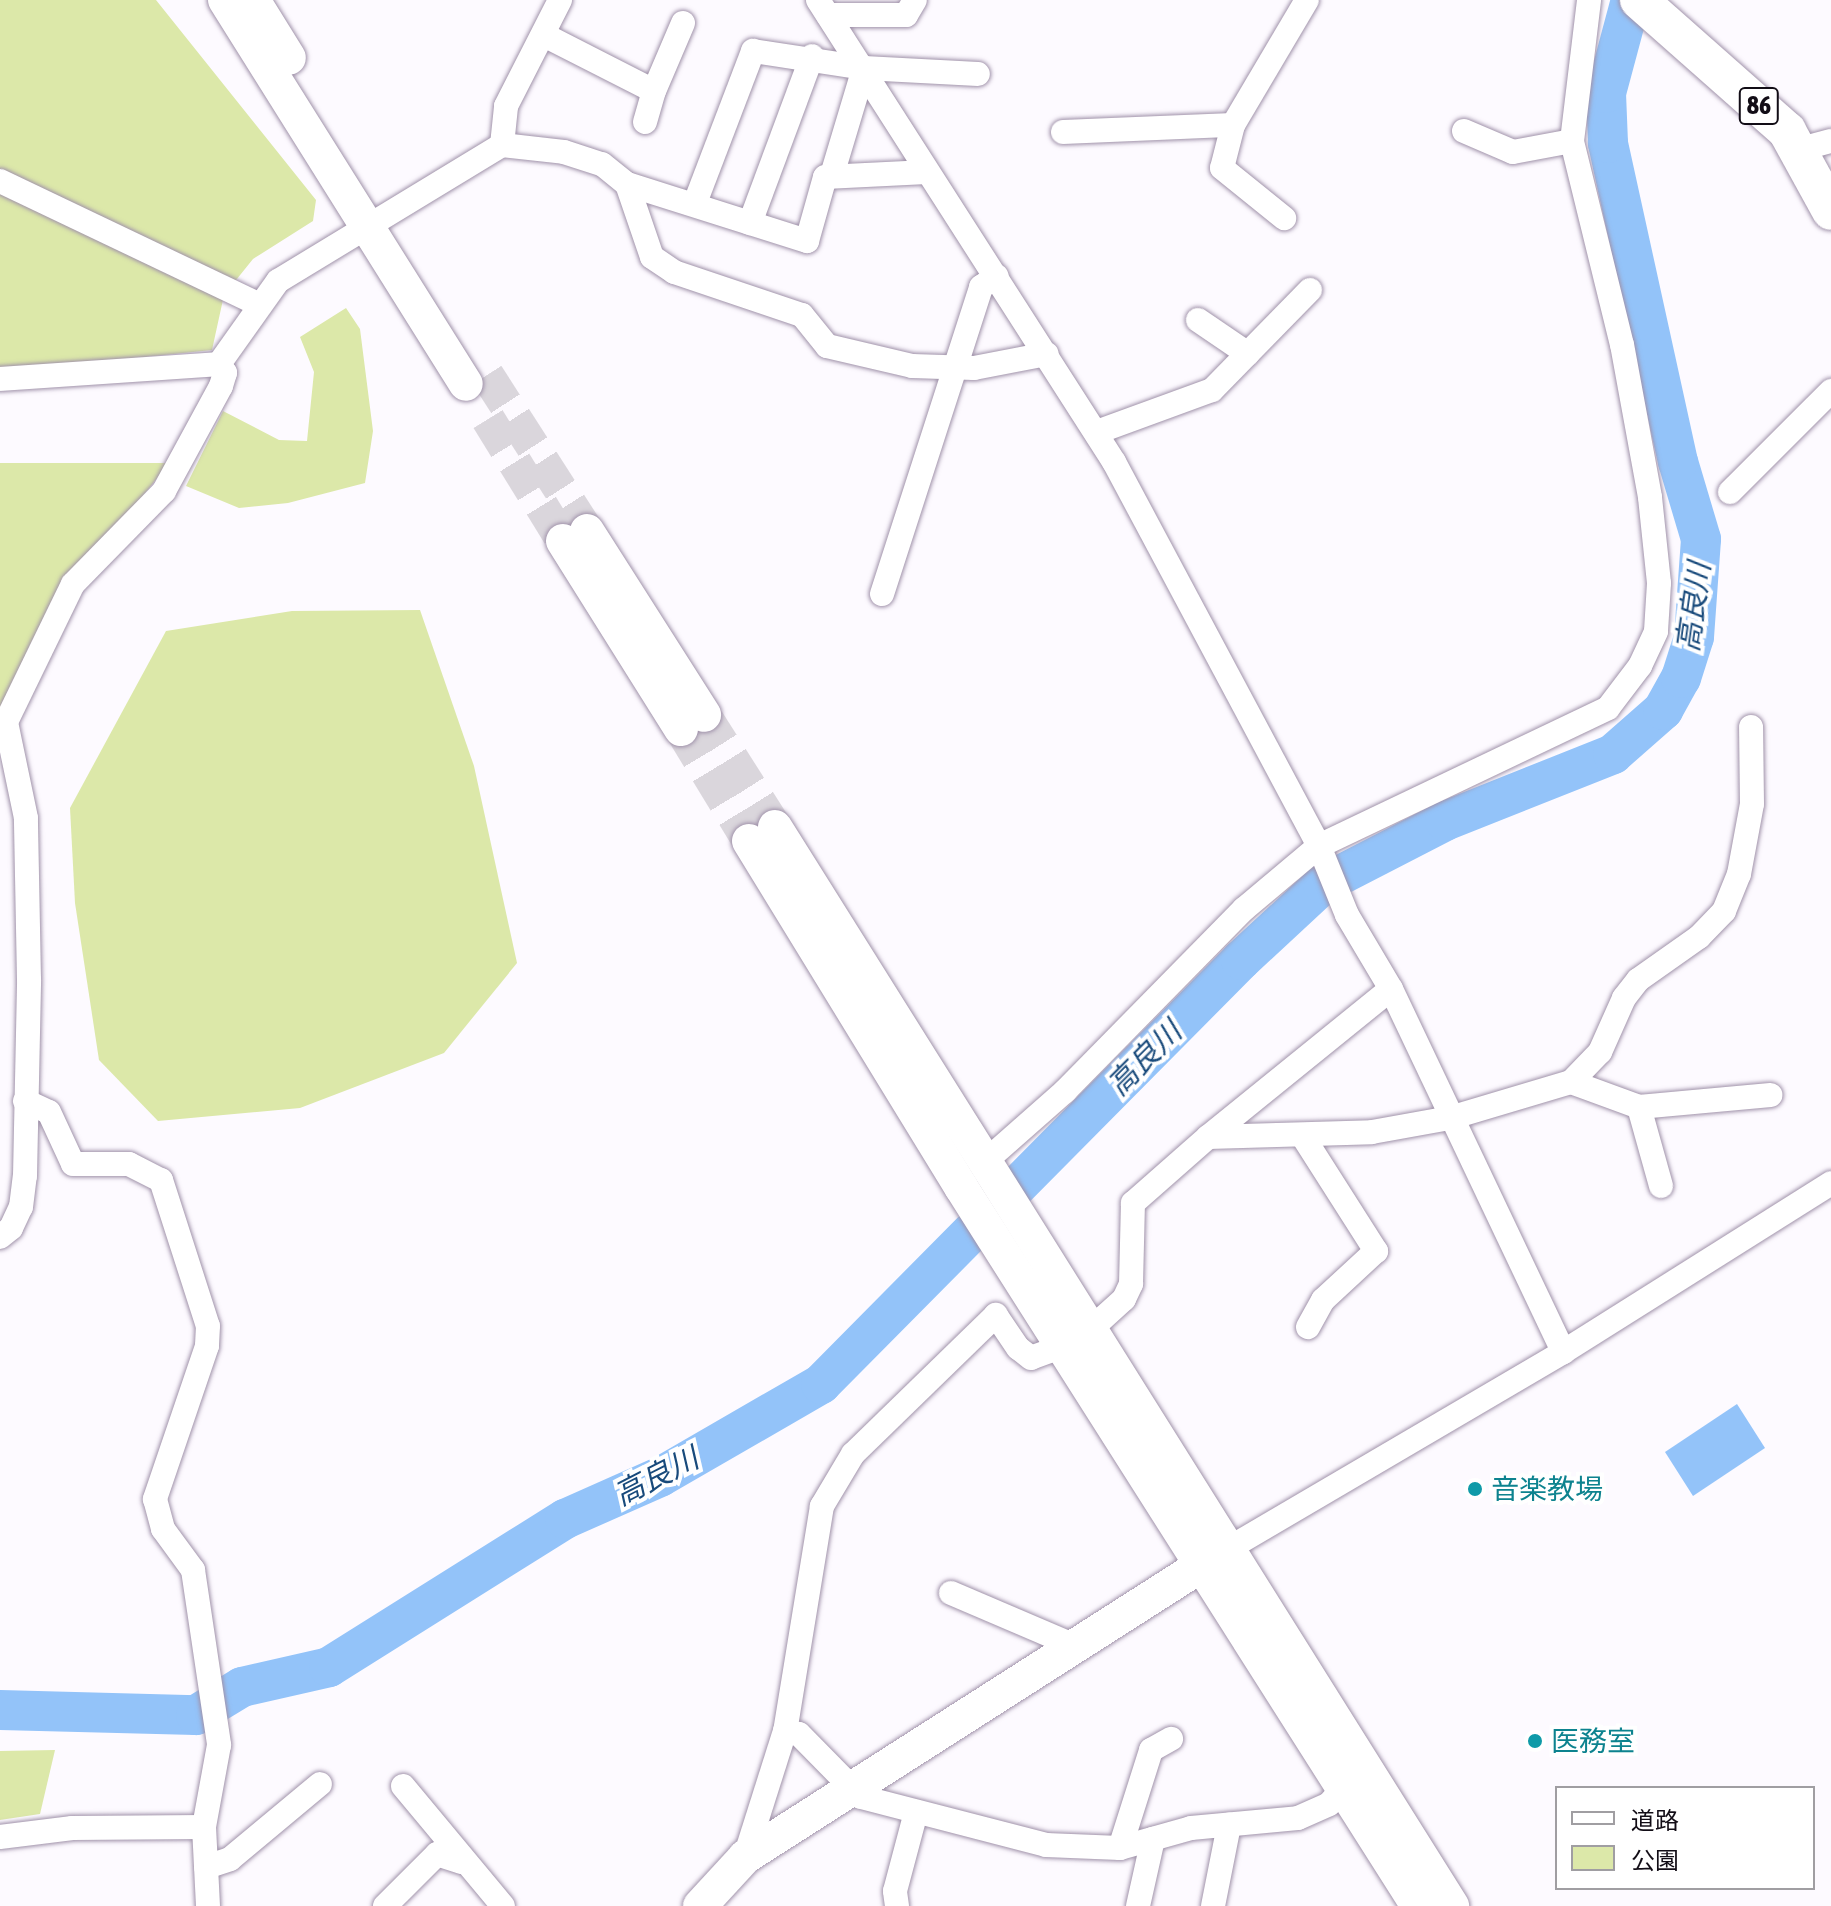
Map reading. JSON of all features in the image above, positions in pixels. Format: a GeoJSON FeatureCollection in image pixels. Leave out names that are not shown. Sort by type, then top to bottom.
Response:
{"type":"FeatureCollection","features":[{"type":"Feature","properties":{"kind":"main road","name":"86"},"geometry":{"type":"LineString","coordinates":[[1648,7],[1787,131],[1814,145],[1831,211]]}},
{"type":"Feature","properties":{"kind":"street"},"geometry":{"type":"LineString","coordinates":[[225,0],[377,222],[477,379]]}},
{"type":"Feature","properties":{"kind":"street"},"geometry":{"type":"LineString","coordinates":[[253,0],[377,222]]}},
{"type":"Feature","properties":{"kind":"street"},"geometry":{"type":"LineString","coordinates":[[502,145],[506,106],[560,0]]}},
{"type":"Feature","properties":{"kind":"street"},"geometry":{"type":"LineString","coordinates":[[823,7],[906,15],[915,0]]}},
{"type":"Feature","properties":{"kind":"street"},"geometry":{"type":"LineString","coordinates":[[1284,218],[1222,168],[1233,125],[1307,0]]}},
{"type":"Feature","properties":{"kind":"street"},"geometry":{"type":"LineString","coordinates":[[988,1159],[1065,1091],[1244,909],[1319,846],[1608,708],[1640,666],[1656,631],[1659,583],[1650,497],[1622,345],[1572,141],[1589,0]]}},
{"type":"Feature","properties":{"kind":"street"},"geometry":{"type":"LineString","coordinates":[[823,7],[1097,432],[1319,846],[1347,915],[1391,989],[1563,1352]]}},
{"type":"Feature","properties":{"kind":"street"},"geometry":{"type":"LineString","coordinates":[[645,122],[654,91],[683,23]]}},
{"type":"Feature","properties":{"kind":"street"},"geometry":{"type":"LineString","coordinates":[[544,35],[654,91]]}},
{"type":"Feature","properties":{"kind":"street"},"geometry":{"type":"LineString","coordinates":[[695,203],[753,51],[812,56],[864,68],[978,74]]}},
{"type":"Feature","properties":{"kind":"street"},"geometry":{"type":"LineString","coordinates":[[750,223],[812,56]]}},
{"type":"Feature","properties":{"kind":"street"},"geometry":{"type":"LineString","coordinates":[[832,175],[864,68]]}},
{"type":"Feature","properties":{"kind":"street"},"geometry":{"type":"LineString","coordinates":[[1063,132],[1233,125]]}},
{"type":"Feature","properties":{"kind":"street"},"geometry":{"type":"LineString","coordinates":[[1464,131],[1513,152],[1572,141]]}},
{"type":"Feature","properties":{"kind":"street"},"geometry":{"type":"LineString","coordinates":[[219,364],[258,304],[278,281],[502,145],[564,152],[602,164],[627,184],[695,203],[807,241],[825,177],[927,172]]}},
{"type":"Feature","properties":{"kind":"street"},"geometry":{"type":"LineString","coordinates":[[0,181],[258,304]]}},
{"type":"Feature","properties":{"kind":"street"},"geometry":{"type":"LineString","coordinates":[[627,184],[652,257],[674,272],[791,310],[812,322],[827,346],[881,363],[953,367],[998,366],[1047,354]]}},
{"type":"Feature","properties":{"kind":"street"},"geometry":{"type":"LineString","coordinates":[[882,594],[981,287],[997,276]]}},
{"type":"Feature","properties":{"kind":"street"},"geometry":{"type":"LineString","coordinates":[[1097,432],[1212,390],[1310,290]]}},
{"type":"Feature","properties":{"kind":"street"},"geometry":{"type":"LineString","coordinates":[[1198,320],[1248,354]]}},
{"type":"Feature","properties":{"kind":"street"},"geometry":{"type":"LineString","coordinates":[[0,379],[219,364]]}},
{"type":"Feature","properties":{"kind":"street"},"geometry":{"type":"LineString","coordinates":[[0,1237],[11,1228],[21,1207],[25,1101],[26,818],[6,722],[73,584],[164,491],[221,386],[225,373],[219,364]]}},
{"type":"Feature","properties":{"kind":"street"},"geometry":{"type":"LineString","coordinates":[[1730,492],[1831,391]]}},
{"type":"Feature","properties":{"kind":"street"},"geometry":{"type":"LineString","coordinates":[[575,536],[693,722]]}},
{"type":"Feature","properties":{"kind":"street"},"geometry":{"type":"LineString","coordinates":[[1208,1137],[1372,1132],[1450,1118],[1571,1082],[1600,1052],[1624,998],[1638,980],[1699,937],[1724,911],[1739,874],[1752,804],[1751,727]]}},
{"type":"Feature","properties":{"kind":"street"},"geometry":{"type":"LineString","coordinates":[[1079,1337],[1004,1251],[961,1187],[762,834],[988,1159],[1029,1225],[1079,1337],[1215,1556],[1452,1906]]}},
{"type":"Feature","properties":{"kind":"street"},"geometry":{"type":"LineString","coordinates":[[745,1857],[785,1731],[822,1506],[853,1454],[996,1315],[1018,1348],[1031,1358],[1079,1337],[1124,1299],[1131,1284],[1133,1203],[1208,1137],[1391,989]]}},
{"type":"Feature","properties":{"kind":"street"},"geometry":{"type":"LineString","coordinates":[[1571,1082],[1639,1107],[1770,1095]]}},
{"type":"Feature","properties":{"kind":"street"},"geometry":{"type":"LineString","coordinates":[[25,1101],[49,1112],[73,1164],[129,1164],[161,1180],[196,1275],[208,1326],[207,1346],[155,1499],[163,1529],[193,1570],[219,1745],[204,1827],[208,1906]]}},
{"type":"Feature","properties":{"kind":"street"},"geometry":{"type":"LineString","coordinates":[[1639,1107],[1661,1186]]}},
{"type":"Feature","properties":{"kind":"street"},"geometry":{"type":"LineString","coordinates":[[1302,1135],[1376,1251],[1323,1300],[1308,1327]]}},
{"type":"Feature","properties":{"kind":"street"},"geometry":{"type":"LineString","coordinates":[[708,1904],[745,1857],[1215,1556],[1563,1352],[1831,1183]]}},
{"type":"Feature","properties":{"kind":"street"},"geometry":{"type":"LineString","coordinates":[[1215,1556],[1342,1789],[1418,1906]]}},
{"type":"Feature","properties":{"kind":"street"},"geometry":{"type":"LineString","coordinates":[[951,1593],[1075,1646]]}},
{"type":"Feature","properties":{"kind":"street"},"geometry":{"type":"LineString","coordinates":[[785,1731],[799,1734],[861,1797],[1046,1845],[1120,1848],[1229,1825],[1298,1818],[1329,1804],[1342,1789]]}},
{"type":"Feature","properties":{"kind":"street"},"geometry":{"type":"LineString","coordinates":[[1120,1848],[1151,1750],[1171,1739]]}},
{"type":"Feature","properties":{"kind":"street"},"geometry":{"type":"LineString","coordinates":[[206,1867],[230,1859],[320,1784]]}},
{"type":"Feature","properties":{"kind":"street"},"geometry":{"type":"LineString","coordinates":[[403,1786],[453,1842],[462,1862],[503,1906]]}},
{"type":"Feature","properties":{"kind":"street"},"geometry":{"type":"LineString","coordinates":[[897,1906],[895,1891],[916,1812]]}},
{"type":"Feature","properties":{"kind":"street"},"geometry":{"type":"LineString","coordinates":[[1213,1906],[1229,1825]]}},
{"type":"Feature","properties":{"kind":"street"},"geometry":{"type":"LineString","coordinates":[[0,1837],[72,1828],[204,1827]]}},
{"type":"Feature","properties":{"kind":"street"},"geometry":{"type":"LineString","coordinates":[[1138,1906],[1153,1839]]}},
{"type":"Feature","properties":{"kind":"street"},"geometry":{"type":"LineString","coordinates":[[385,1906],[437,1854],[462,1862]]}},
{"type":"Feature","properties":{"kind":"green space"},"geometry":{"type":"Polygon","coordinates":[[[0,0],[156,0],[316,200],[313,221],[253,259],[224,295],[212,350],[0,372],[0,0]]]}},
{"type":"Feature","properties":{"kind":"green space"},"geometry":{"type":"Polygon","coordinates":[[[346,308],[360,329],[373,431],[365,483],[288,503],[239,508],[186,486],[223,411],[279,440],[307,441],[314,372],[300,337],[346,308]]]}},
{"type":"Feature","properties":{"kind":"green space"},"geometry":{"type":"Polygon","coordinates":[[[0,463],[169,463],[73,584],[0,719],[0,463]]]}},
{"type":"Feature","properties":{"kind":"green space"},"geometry":{"type":"Polygon","coordinates":[[[420,610],[474,766],[517,963],[444,1053],[300,1108],[158,1121],[99,1060],[75,903],[70,808],[166,631],[292,611],[420,610]]]}},
{"type":"Feature","properties":{"kind":"green space"},"geometry":{"type":"Polygon","coordinates":[[[55,1750],[40,1814],[0,1820],[0,1751],[55,1750]]]}},
{"type":"Feature","properties":{"kind":"water"},"geometry":{"type":"Polygon","coordinates":[[[1737,1404],[1765,1448],[1693,1496],[1665,1452],[1737,1404]]]}},
{"type":"Feature","properties":{"kind":"waterway","name":"高良川"},"geometry":{"type":"LineString","coordinates":[[0,1710],[196,1715],[242,1687],[329,1667],[565,1519],[660,1477],[821,1384],[1241,960],[1323,884],[1445,821],[1613,754],[1663,710],[1681,678],[1694,637],[1701,539],[1678,462],[1608,143],[1606,93],[1631,0]]}},
{"type":"Feature","properties":{"kind":"tunnel"},"geometry":{"type":"LineString","coordinates":[[487,375],[587,531]]}},
{"type":"Feature","properties":{"kind":"tunnel"},"geometry":{"type":"LineString","coordinates":[[488,419],[563,541]]}},
{"type":"Feature","properties":{"kind":"tunnel"},"geometry":{"type":"LineString","coordinates":[[704,715],[775,827]]}},
{"type":"Feature","properties":{"kind":"tunnel"},"geometry":{"type":"LineString","coordinates":[[681,729],[749,841]]}},
{"type":"Feature","properties":{"kind":"place","name":"音楽教場"},"geometry":{"type":"Point","coordinates":[1475,1489]}},
{"type":"Feature","properties":{"kind":"place","name":"医務室"},"geometry":{"type":"Point","coordinates":[1535,1741]}}]}
